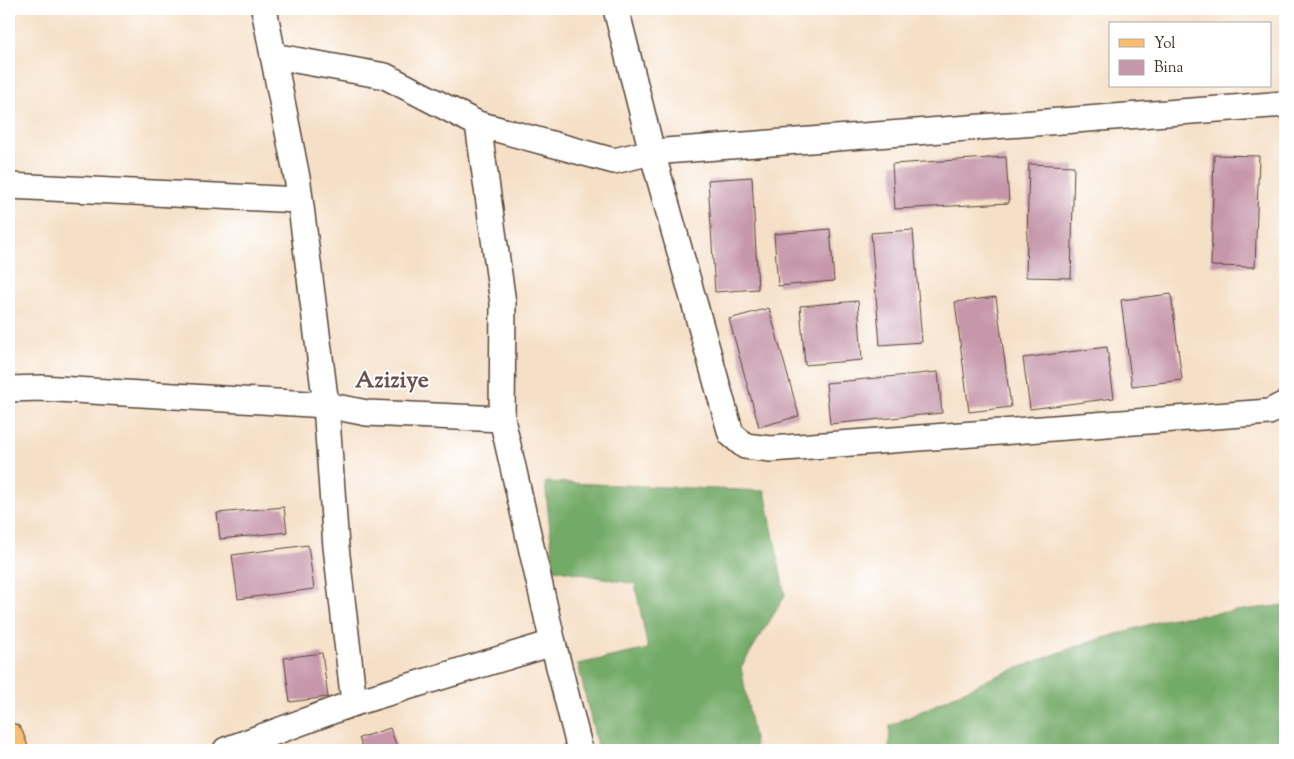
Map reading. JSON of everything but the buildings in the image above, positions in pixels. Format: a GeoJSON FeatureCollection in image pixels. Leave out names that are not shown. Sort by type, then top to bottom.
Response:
{"type":"FeatureCollection","features":[{"type":"Feature","properties":{"kind":"main road"},"geometry":{"type":"LineString","coordinates":[[9,737],[14,750]]}},
{"type":"Feature","properties":{"kind":"street"},"geometry":{"type":"LineString","coordinates":[[264,9],[298,183],[326,405],[336,547],[354,703]]}},
{"type":"Feature","properties":{"kind":"street"},"geometry":{"type":"LineString","coordinates":[[616,9],[652,152],[731,434],[745,446],[771,449],[1269,412],[1285,404]]}},
{"type":"Feature","properties":{"kind":"street"},"geometry":{"type":"LineString","coordinates":[[273,56],[384,76],[478,124],[614,161],[652,152],[1285,104]]}},
{"type":"Feature","properties":{"kind":"street"},"geometry":{"type":"LineString","coordinates":[[478,124],[503,303],[502,419],[553,643],[580,750]]}},
{"type":"Feature","properties":{"kind":"street"},"geometry":{"type":"LineString","coordinates":[[9,186],[299,200]]}},
{"type":"Feature","properties":{"kind":"street"},"geometry":{"type":"LineString","coordinates":[[9,389],[41,388],[326,405],[367,413],[502,419]]}},
{"type":"Feature","properties":{"kind":"street"},"geometry":{"type":"LineString","coordinates":[[226,750],[354,703],[553,643]]}},
{"type":"Feature","properties":{"kind":"green space"},"geometry":{"type":"Polygon","coordinates":[[[545,482],[765,491],[785,596],[741,667],[755,745],[753,750],[598,750],[578,664],[648,649],[635,584],[554,569],[545,482]]]}},
{"type":"Feature","properties":{"kind":"green space"},"geometry":{"type":"Polygon","coordinates":[[[1285,605],[1285,750],[889,750],[890,726],[994,677],[1077,646],[1167,619],[1285,605]]]}},
{"type":"Feature","properties":{"kind":"district","name":"Aziziye"},"geometry":{"type":"Point","coordinates":[392,379]}}]}
